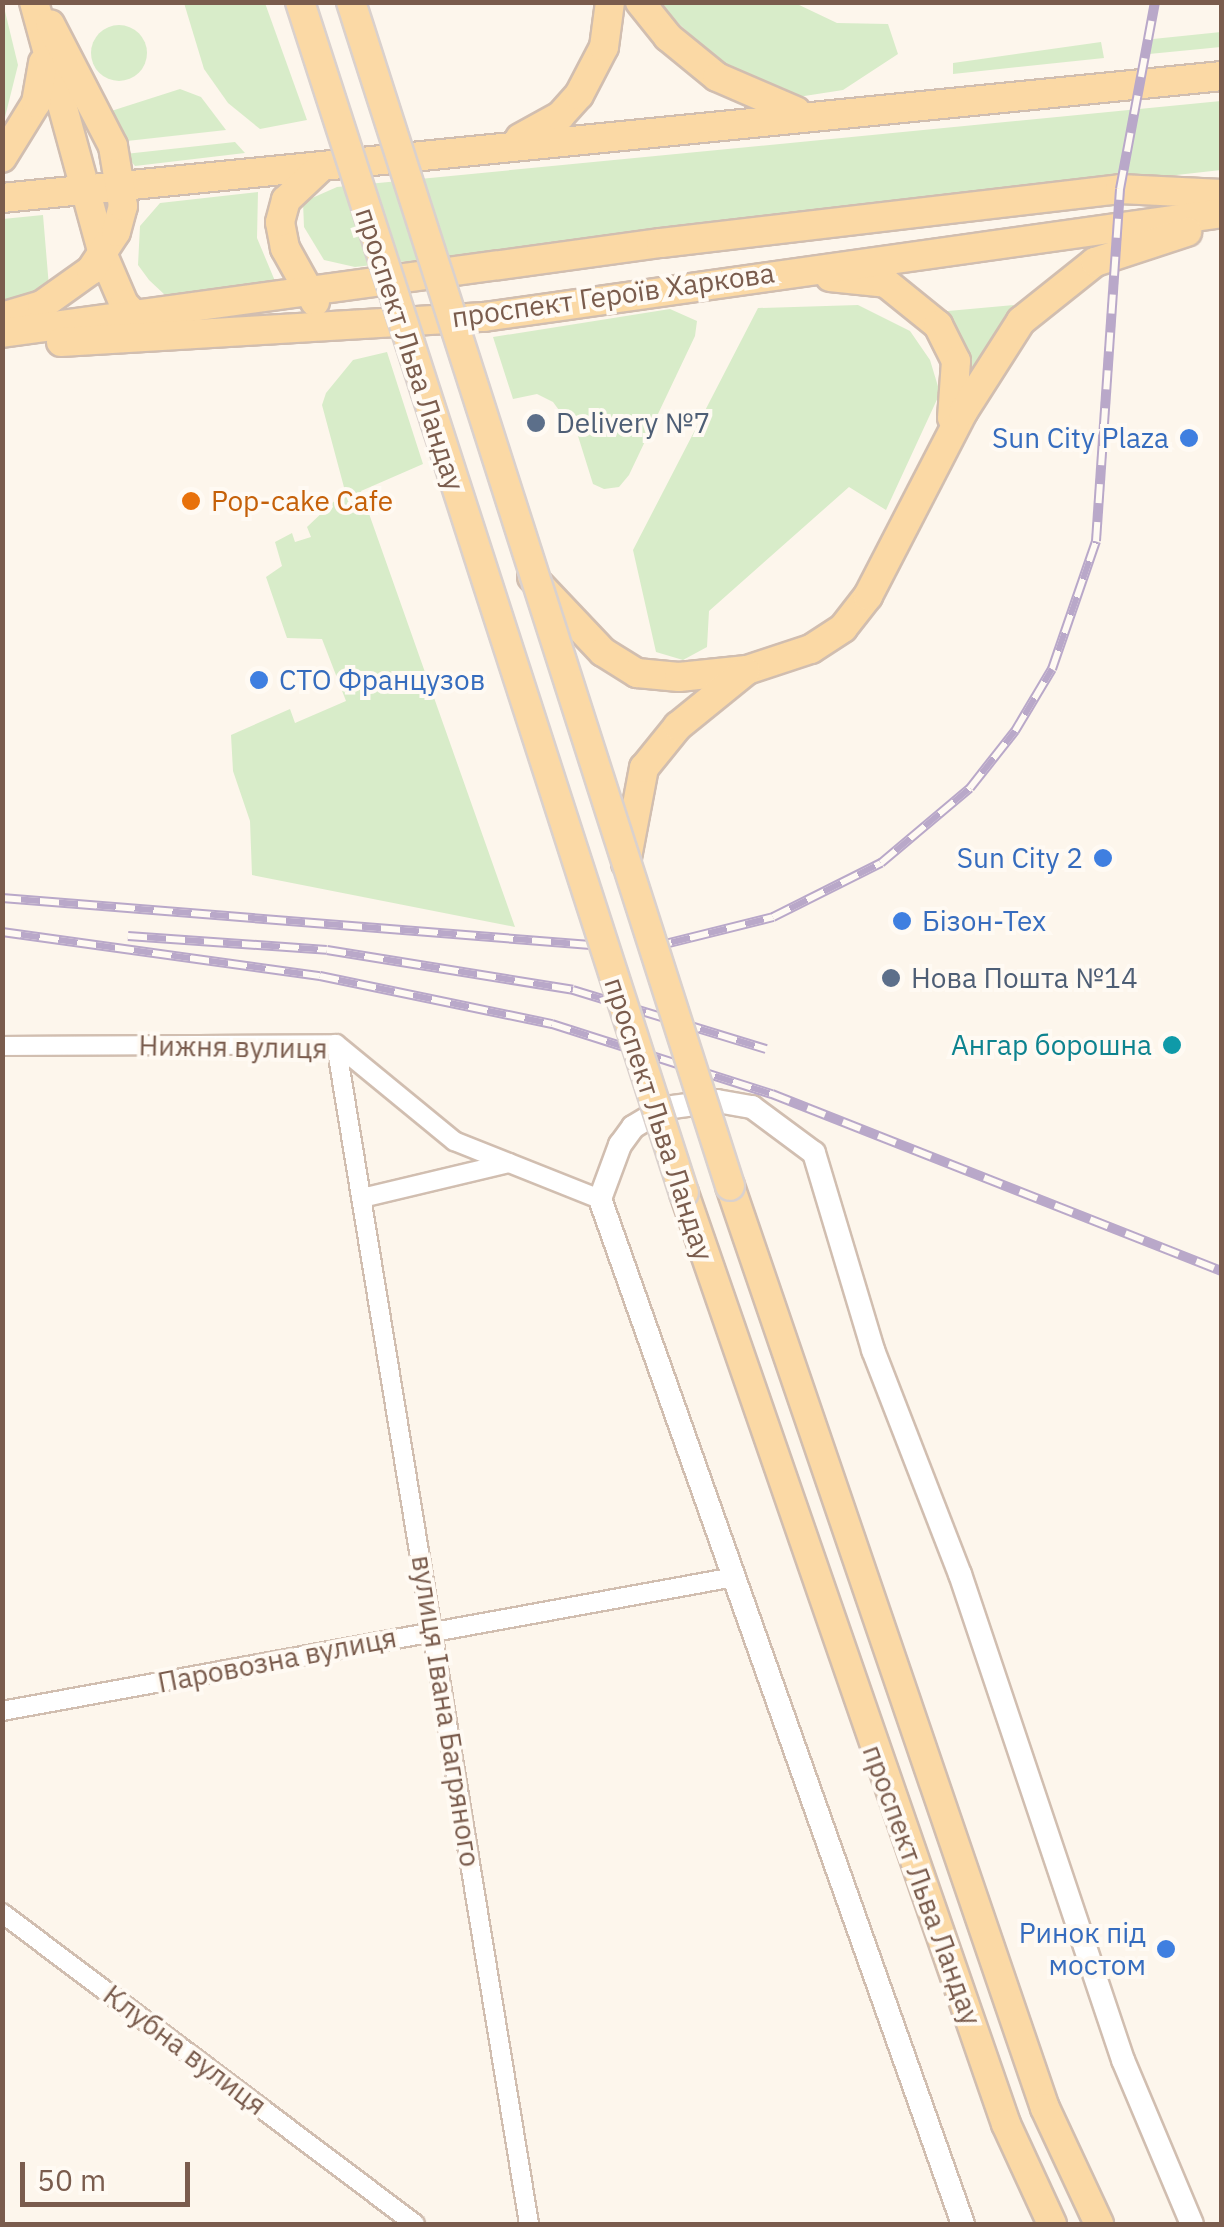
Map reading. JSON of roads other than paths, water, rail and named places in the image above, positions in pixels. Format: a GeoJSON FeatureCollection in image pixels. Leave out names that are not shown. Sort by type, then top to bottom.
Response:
{"type":"FeatureCollection","features":[{"type":"Feature","properties":{"kind":"main road","name":"проспект Льва Ландау"},"geometry":{"type":"LineString","coordinates":[[300,2],[770,1456],[1006,2124],[1052,2224]]}},
{"type":"Feature","properties":{"kind":"main road","name":"проспект Льва Ландау"},"geometry":{"type":"LineString","coordinates":[[351,2],[532,577],[824,1474],[1046,2108],[1098,2224]]}},
{"type":"Feature","properties":{"kind":"main road"},"geometry":{"type":"LineString","coordinates":[[499,147],[545,126],[580,95],[600,58],[610,2]]}},
{"type":"Feature","properties":{"kind":"main road"},"geometry":{"type":"LineString","coordinates":[[640,2],[682,50],[730,86],[775,105],[817,114]]}},
{"type":"Feature","properties":{"kind":"main road"},"geometry":{"type":"LineString","coordinates":[[2,158],[40,89],[38,11]]}},
{"type":"Feature","properties":{"kind":"main road"},"geometry":{"type":"LineString","coordinates":[[2,317],[52,300],[106,250],[121,218],[124,185],[86,90],[38,11]]}},
{"type":"Feature","properties":{"kind":"main road"},"geometry":{"type":"LineString","coordinates":[[38,11],[106,250],[142,314],[178,335]]}},
{"type":"Feature","properties":{"kind":"main road"},"geometry":{"type":"LineString","coordinates":[[2,198],[1222,76]]}},
{"type":"Feature","properties":{"kind":"main road"},"geometry":{"type":"LineString","coordinates":[[320,168],[292,192],[282,211],[281,236],[307,291],[331,316],[374,326]]}},
{"type":"Feature","properties":{"kind":"main road"},"geometry":{"type":"LineString","coordinates":[[2,332],[1120,189],[1222,194]]}},
{"type":"Feature","properties":{"kind":"main road","name":"проспект Героїв Харкова"},"geometry":{"type":"LineString","coordinates":[[178,335],[484,317],[708,280],[1222,213]]}},
{"type":"Feature","properties":{"kind":"main road"},"geometry":{"type":"LineString","coordinates":[[532,577],[625,668],[662,677],[747,670],[812,650],[856,613],[1010,334],[1064,282],[1114,253],[1222,223]]}},
{"type":"Feature","properties":{"kind":"main road"},"geometry":{"type":"LineString","coordinates":[[290,259],[310,275],[352,286]]}},
{"type":"Feature","properties":{"kind":"main road"},"geometry":{"type":"LineString","coordinates":[[708,280],[858,278],[900,290],[938,325],[956,361],[957,392],[946,444]]}},
{"type":"Feature","properties":{"kind":"main road"},"geometry":{"type":"LineString","coordinates":[[2,347],[178,335]]}},
{"type":"Feature","properties":{"kind":"main road"},"geometry":{"type":"LineString","coordinates":[[626,863],[644,768],[678,726],[747,670]]}},
{"type":"Feature","properties":{"kind":"street","name":"Нижня вулиця"},"geometry":{"type":"LineString","coordinates":[[2,1046],[336,1044],[454,1141],[600,1199]]}},
{"type":"Feature","properties":{"kind":"street","name":"вулиця Івана Багряного"},"geometry":{"type":"LineString","coordinates":[[336,1044],[528,2224]]}},
{"type":"Feature","properties":{"kind":"street"},"geometry":{"type":"LineString","coordinates":[[963,2224],[729,1578],[600,1199],[610,1164],[633,1127],[680,1104],[717,1100],[752,1107],[814,1153],[873,1350],[960,1574],[1123,2060],[1192,2224]]}},
{"type":"Feature","properties":{"kind":"street"},"geometry":{"type":"LineString","coordinates":[[362,1198],[509,1163]]}},
{"type":"Feature","properties":{"kind":"street","name":"Паровозна вулиця"},"geometry":{"type":"LineString","coordinates":[[2,1711],[729,1578]]}},
{"type":"Feature","properties":{"kind":"street","name":"Клубна вулиця"},"geometry":{"type":"LineString","coordinates":[[2,1913],[415,2224]]}},
{"type":"Feature","properties":{"kind":"railway"},"geometry":{"type":"LineString","coordinates":[[653,947],[773,917],[881,863],[970,788],[1015,731],[1052,669],[1096,541],[1120,189],[1155,2]]}},
{"type":"Feature","properties":{"kind":"railway"},"geometry":{"type":"LineString","coordinates":[[2,898],[603,946]]}},
{"type":"Feature","properties":{"kind":"railway"},"geometry":{"type":"LineString","coordinates":[[2,932],[320,976],[552,1024],[772,1094],[1222,1271]]}},
{"type":"Feature","properties":{"kind":"railway"},"geometry":{"type":"LineString","coordinates":[[128,936],[327,950],[573,990],[766,1049]]}},
{"type":"Feature","properties":{"kind":"place","name":"Delivery №7"},"geometry":{"type":"Point","coordinates":[536,423]}},
{"type":"Feature","properties":{"kind":"place","name":"Sun City Plaza"},"geometry":{"type":"Point","coordinates":[1189,438]}},
{"type":"Feature","properties":{"kind":"place","name":"Pop-cake Cafe"},"geometry":{"type":"Point","coordinates":[191,501]}},
{"type":"Feature","properties":{"kind":"place","name":"СТО Французов"},"geometry":{"type":"Point","coordinates":[259,680]}},
{"type":"Feature","properties":{"kind":"place","name":"Sun City 2"},"geometry":{"type":"Point","coordinates":[1103,858]}},
{"type":"Feature","properties":{"kind":"place","name":"Бізон-Тех"},"geometry":{"type":"Point","coordinates":[902,921]}},
{"type":"Feature","properties":{"kind":"place","name":"Нова Пошта №14"},"geometry":{"type":"Point","coordinates":[891,978]}},
{"type":"Feature","properties":{"kind":"place","name":"Ангар борошна"},"geometry":{"type":"Point","coordinates":[1172,1045]}},
{"type":"Feature","properties":{"kind":"place","name":"Ринок під мостом"},"geometry":{"type":"Point","coordinates":[1166,1949]}}]}
